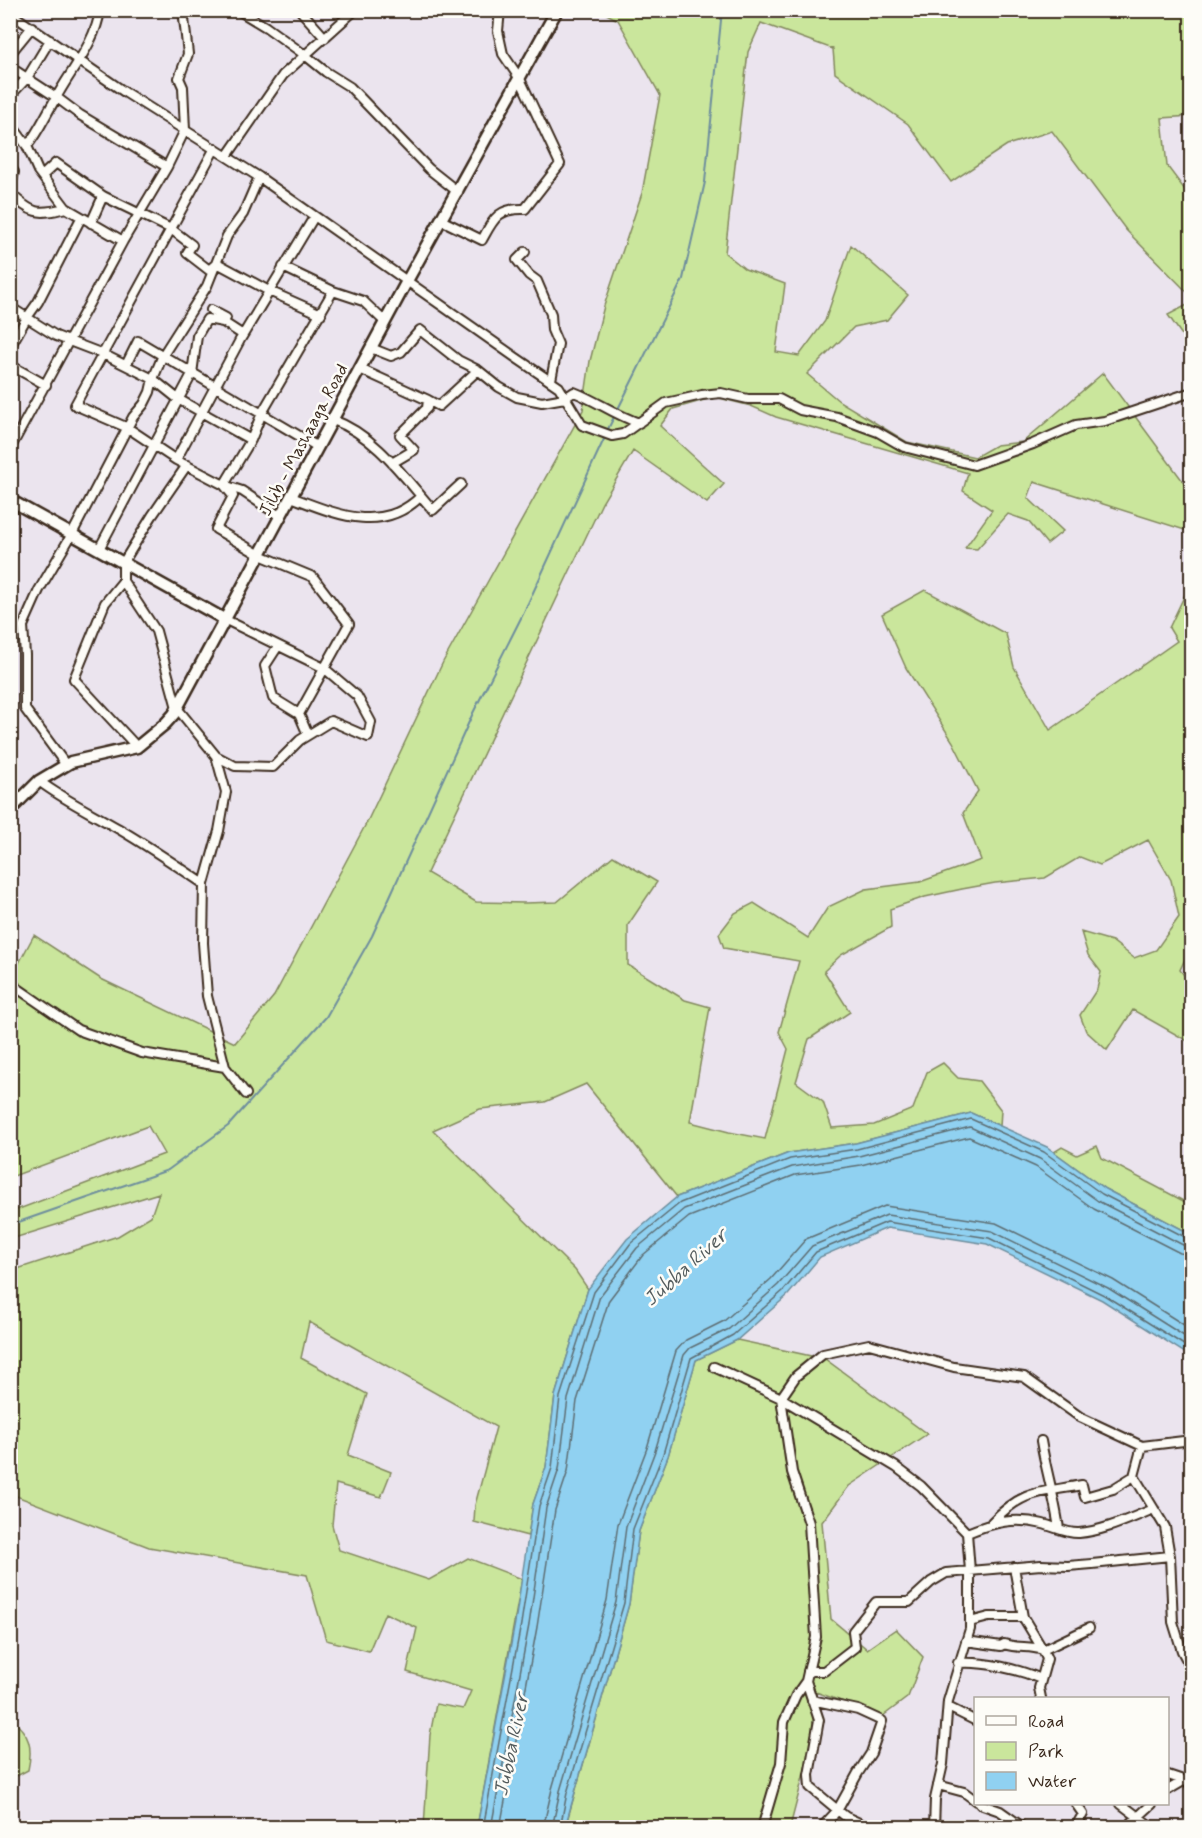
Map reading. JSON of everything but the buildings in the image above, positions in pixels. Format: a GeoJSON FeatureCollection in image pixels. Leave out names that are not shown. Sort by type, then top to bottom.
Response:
{"type":"FeatureCollection","features":[{"type":"Feature","properties":{"kind":"main road","name":"Jilib - Mashaaga Road"},"geometry":{"type":"LineString","coordinates":[[10,810],[39,781],[71,762],[137,747],[165,724],[177,708],[407,281],[557,10]]}},
{"type":"Feature","properties":{"kind":"main road"},"geometry":{"type":"LineString","coordinates":[[10,500],[224,619]]}},
{"type":"Feature","properties":{"kind":"street"},"geometry":{"type":"LineString","coordinates":[[27,146],[80,60],[98,23],[100,10]]}},
{"type":"Feature","properties":{"kind":"street"},"geometry":{"type":"LineString","coordinates":[[10,449],[14,433],[45,385],[123,241],[167,167],[185,130],[183,87],[179,78],[188,54],[183,10]]}},
{"type":"Feature","properties":{"kind":"street"},"geometry":{"type":"LineString","coordinates":[[238,10],[266,27],[350,87],[429,169],[458,192]]}},
{"type":"Feature","properties":{"kind":"street"},"geometry":{"type":"LineString","coordinates":[[300,10],[325,38]]}},
{"type":"Feature","properties":{"kind":"street"},"geometry":{"type":"LineString","coordinates":[[227,156],[283,75],[355,10]]}},
{"type":"Feature","properties":{"kind":"street"},"geometry":{"type":"LineString","coordinates":[[441,220],[482,240],[493,219],[508,209],[525,209],[560,164],[520,79],[503,54],[498,31],[500,10]]}},
{"type":"Feature","properties":{"kind":"street"},"geometry":{"type":"LineString","coordinates":[[10,13],[259,177],[551,380],[559,387],[582,425],[612,436],[623,434],[666,403],[721,393],[748,399],[779,399],[800,410],[837,417],[879,432],[904,447],[974,465],[1033,444],[1076,425],[1105,420],[1191,392]]}},
{"type":"Feature","properties":{"kind":"street"},"geometry":{"type":"LineString","coordinates":[[10,54],[32,27]]}},
{"type":"Feature","properties":{"kind":"street"},"geometry":{"type":"LineString","coordinates":[[10,96],[27,78],[50,40]]}},
{"type":"Feature","properties":{"kind":"street"},"geometry":{"type":"LineString","coordinates":[[10,67],[80,115],[167,167]]}},
{"type":"Feature","properties":{"kind":"street"},"geometry":{"type":"LineString","coordinates":[[10,123],[27,146],[38,171],[66,208],[123,241]]}},
{"type":"Feature","properties":{"kind":"street"},"geometry":{"type":"LineString","coordinates":[[214,148],[75,405],[128,428],[154,443],[176,460],[224,485],[242,491],[281,517]]}},
{"type":"Feature","properties":{"kind":"street"},"geometry":{"type":"LineString","coordinates":[[42,176],[56,164],[103,196],[171,229],[192,245],[187,253],[209,270],[218,263]]}},
{"type":"Feature","properties":{"kind":"street"},"geometry":{"type":"LineString","coordinates":[[10,168],[14,172],[10,191],[25,207],[36,213],[66,208]]}},
{"type":"Feature","properties":{"kind":"street"},"geometry":{"type":"LineString","coordinates":[[66,765],[25,709],[25,655],[22,626],[39,590],[72,534],[133,417],[144,404],[163,355],[207,286],[227,236],[243,214],[259,177]]}},
{"type":"Feature","properties":{"kind":"street"},"geometry":{"type":"LineString","coordinates":[[91,223],[103,196]]}},
{"type":"Feature","properties":{"kind":"street"},"geometry":{"type":"LineString","coordinates":[[176,460],[214,386],[314,217]]}},
{"type":"Feature","properties":{"kind":"street"},"geometry":{"type":"LineString","coordinates":[[10,347],[38,302],[81,218]]}},
{"type":"Feature","properties":{"kind":"street"},"geometry":{"type":"LineString","coordinates":[[525,252],[518,260],[529,275],[537,281],[541,289],[551,314],[552,330],[558,344],[551,380]]}},
{"type":"Feature","properties":{"kind":"street"},"geometry":{"type":"LineString","coordinates":[[218,263],[269,291],[321,314]]}},
{"type":"Feature","properties":{"kind":"street"},"geometry":{"type":"LineString","coordinates":[[283,267],[333,291],[363,301],[385,322]]}},
{"type":"Feature","properties":{"kind":"street"},"geometry":{"type":"LineString","coordinates":[[224,485],[251,440],[262,413],[333,291]]}},
{"type":"Feature","properties":{"kind":"street"},"geometry":{"type":"LineString","coordinates":[[10,308],[69,342],[126,365],[153,380],[178,399],[251,440]]}},
{"type":"Feature","properties":{"kind":"street"},"geometry":{"type":"LineString","coordinates":[[192,310],[207,320],[223,322],[243,335]]}},
{"type":"Feature","properties":{"kind":"street"},"geometry":{"type":"LineString","coordinates":[[211,310],[226,318],[223,322]]}},
{"type":"Feature","properties":{"kind":"street"},"geometry":{"type":"LineString","coordinates":[[99,549],[192,374],[197,336],[207,320]]}},
{"type":"Feature","properties":{"kind":"street"},"geometry":{"type":"LineString","coordinates":[[372,348],[391,356],[401,352],[420,330],[458,360],[478,370],[499,387],[517,397],[542,402],[566,398],[574,392],[595,400],[609,411],[639,423]]}},
{"type":"Feature","properties":{"kind":"street"},"geometry":{"type":"LineString","coordinates":[[126,365],[138,341],[318,447]]}},
{"type":"Feature","properties":{"kind":"street"},"geometry":{"type":"LineString","coordinates":[[10,365],[45,385]]}},
{"type":"Feature","properties":{"kind":"street"},"geometry":{"type":"LineString","coordinates":[[360,369],[439,406],[478,370]]}},
{"type":"Feature","properties":{"kind":"street"},"geometry":{"type":"LineString","coordinates":[[392,463],[414,450],[400,435],[427,408],[428,400]]}},
{"type":"Feature","properties":{"kind":"street"},"geometry":{"type":"LineString","coordinates":[[333,420],[350,426],[392,463],[433,510],[461,484]]}},
{"type":"Feature","properties":{"kind":"street"},"geometry":{"type":"LineString","coordinates":[[187,465],[123,563],[123,581],[156,631],[177,708],[216,756],[235,766],[273,767],[300,740],[331,721],[368,737],[371,722],[357,696],[324,668],[224,619]]}},
{"type":"Feature","properties":{"kind":"street"},"geometry":{"type":"LineString","coordinates":[[224,485],[232,496],[216,529],[260,555],[313,577],[349,624],[299,714]]}},
{"type":"Feature","properties":{"kind":"street"},"geometry":{"type":"LineString","coordinates":[[291,497],[331,512],[370,520],[409,508],[421,496]]}},
{"type":"Feature","properties":{"kind":"street"},"geometry":{"type":"LineString","coordinates":[[123,581],[105,603],[74,679],[137,747]]}},
{"type":"Feature","properties":{"kind":"street"},"geometry":{"type":"LineString","coordinates":[[278,646],[266,666],[273,698],[299,714],[308,735]]}},
{"type":"Feature","properties":{"kind":"street"},"geometry":{"type":"LineString","coordinates":[[216,756],[226,792],[219,831],[204,884],[203,943],[207,996],[225,1067],[246,1094]]}},
{"type":"Feature","properties":{"kind":"street"},"geometry":{"type":"LineString","coordinates":[[39,781],[61,797],[171,860],[204,884]]}},
{"type":"Feature","properties":{"kind":"street"},"geometry":{"type":"LineString","coordinates":[[10,983],[78,1030],[142,1053],[225,1067]]}},
{"type":"Feature","properties":{"kind":"street"},"geometry":{"type":"LineString","coordinates":[[762,1827],[781,1763],[784,1722],[796,1695],[806,1681],[816,1637],[809,1523],[792,1472],[781,1398],[796,1376],[823,1354],[869,1344],[954,1367],[1024,1377],[1080,1417],[1142,1446],[1191,1440]]}},
{"type":"Feature","properties":{"kind":"street"},"geometry":{"type":"LineString","coordinates":[[714,1367],[781,1398],[896,1467],[921,1486],[967,1533],[970,1622],[948,1707],[943,1764],[935,1799],[934,1827]]}},
{"type":"Feature","properties":{"kind":"street"},"geometry":{"type":"LineString","coordinates":[[1041,1441],[1059,1529]]}},
{"type":"Feature","properties":{"kind":"street"},"geometry":{"type":"LineString","coordinates":[[992,1523],[1007,1507],[1034,1492],[1082,1485],[1085,1497],[1113,1489],[1134,1476],[1142,1446]]}},
{"type":"Feature","properties":{"kind":"street"},"geometry":{"type":"LineString","coordinates":[[1134,1476],[1165,1527],[1170,1556],[1173,1622],[1191,1670]]}},
{"type":"Feature","properties":{"kind":"street"},"geometry":{"type":"LineString","coordinates":[[967,1533],[992,1523],[1008,1521],[1025,1522],[1077,1533],[1110,1526],[1154,1509]]}},
{"type":"Feature","properties":{"kind":"street"},"geometry":{"type":"LineString","coordinates":[[808,1671],[824,1671],[855,1647],[853,1631],[876,1602],[909,1602],[931,1582],[946,1573],[1041,1564],[1068,1566],[1170,1556]]}},
{"type":"Feature","properties":{"kind":"street"},"geometry":{"type":"LineString","coordinates":[[1014,1567],[1023,1617],[1047,1659],[1039,1688],[1041,1697]]}},
{"type":"Feature","properties":{"kind":"street"},"geometry":{"type":"LineString","coordinates":[[970,1622],[989,1617],[1023,1617]]}},
{"type":"Feature","properties":{"kind":"street"},"geometry":{"type":"LineString","coordinates":[[966,1641],[1001,1646],[1004,1644],[1017,1649],[1034,1647],[1043,1650],[1089,1628]]}},
{"type":"Feature","properties":{"kind":"street"},"geometry":{"type":"LineString","coordinates":[[958,1664],[971,1662],[1023,1671],[1041,1679]]}},
{"type":"Feature","properties":{"kind":"street"},"geometry":{"type":"LineString","coordinates":[[806,1681],[819,1720],[809,1775],[810,1787],[846,1817],[870,1827]]}},
{"type":"Feature","properties":{"kind":"street"},"geometry":{"type":"LineString","coordinates":[[812,1700],[858,1710],[882,1721],[871,1753],[837,1810],[821,1827]]}},
{"type":"Feature","properties":{"kind":"street"},"geometry":{"type":"LineString","coordinates":[[948,1707],[974,1720]]}},
{"type":"Feature","properties":{"kind":"street"},"geometry":{"type":"LineString","coordinates":[[1169,1775],[1189,1778]]}},
{"type":"Feature","properties":{"kind":"street"},"geometry":{"type":"LineString","coordinates":[[1189,1778],[1191,1788]]}},
{"type":"Feature","properties":{"kind":"street"},"geometry":{"type":"LineString","coordinates":[[1169,1789],[1189,1778]]}},
{"type":"Feature","properties":{"kind":"street"},"geometry":{"type":"LineString","coordinates":[[938,1785],[964,1792],[974,1800]]}},
{"type":"Feature","properties":{"kind":"street"},"geometry":{"type":"LineString","coordinates":[[985,1805],[1000,1811],[1018,1826]]}},
{"type":"Feature","properties":{"kind":"street"},"geometry":{"type":"LineString","coordinates":[[1075,1827],[1083,1814],[1077,1805]]}},
{"type":"Feature","properties":{"kind":"street"},"geometry":{"type":"LineString","coordinates":[[1124,1805],[1153,1827]]}},
{"type":"Feature","properties":{"kind":"street"},"geometry":{"type":"LineString","coordinates":[[1126,1827],[1150,1805]]}},
{"type":"Feature","properties":{"kind":"green space"},"geometry":{"type":"Polygon","coordinates":[[[601,11],[1191,11],[1191,116],[1162,118],[1167,166],[1191,198],[1191,296],[1126,230],[1052,131],[1007,145],[951,182],[908,124],[835,73],[833,49],[761,23],[748,52],[725,253],[745,269],[785,284],[776,352],[799,356],[825,321],[851,245],[908,295],[887,320],[854,327],[807,374],[839,401],[907,442],[975,457],[996,445],[1023,442],[1103,373],[1191,492],[1191,532],[1034,482],[1028,498],[1063,531],[1047,544],[1028,521],[1008,514],[977,549],[965,548],[992,510],[963,491],[968,473],[715,397],[673,409],[660,426],[724,484],[707,503],[633,451],[602,503],[427,873],[476,902],[557,902],[613,856],[657,882],[628,925],[628,965],[685,1000],[710,1007],[690,1122],[765,1139],[788,1049],[779,1032],[799,961],[724,948],[719,934],[735,913],[754,903],[808,938],[828,907],[866,889],[920,882],[981,860],[963,813],[978,791],[953,742],[906,668],[882,614],[925,590],[1006,634],[1014,667],[1050,730],[1177,641],[1169,628],[1191,582],[1192,944],[1180,970],[1191,984],[1191,1043],[1133,1010],[1107,1050],[1086,1031],[1080,1015],[1097,989],[1101,972],[1088,955],[1081,932],[1112,941],[1134,958],[1156,950],[1179,917],[1171,880],[1148,840],[1100,865],[1080,857],[1045,878],[962,889],[925,897],[890,909],[891,927],[841,955],[824,971],[850,1012],[809,1039],[796,1082],[823,1102],[832,1128],[874,1125],[913,1109],[927,1072],[943,1063],[958,1078],[979,1081],[1001,1110],[1000,1126],[971,1113],[856,1143],[789,1153],[677,1197],[586,1084],[545,1102],[480,1109],[433,1130],[575,1270],[588,1289],[555,1396],[546,1467],[533,1504],[528,1536],[474,1522],[475,1505],[496,1427],[309,1322],[301,1358],[367,1394],[348,1455],[391,1472],[381,1497],[336,1484],[332,1525],[339,1550],[429,1580],[468,1558],[522,1579],[477,1827],[424,1827],[430,1735],[436,1704],[463,1709],[471,1691],[407,1672],[417,1628],[385,1613],[369,1651],[326,1640],[307,1575],[149,1547],[11,1494],[11,1271],[118,1236],[151,1216],[159,1193],[11,1239],[11,1212],[164,1154],[148,1126],[11,1177],[11,978],[34,935],[101,979],[235,1043],[274,996],[367,822],[443,662],[583,410],[590,361],[604,306],[642,193],[660,95],[618,20],[601,11]]]}},
{"type":"Feature","properties":{"kind":"green space"},"geometry":{"type":"Polygon","coordinates":[[[1191,303],[1191,348],[1168,315],[1191,303]]]}},
{"type":"Feature","properties":{"kind":"green space"},"geometry":{"type":"Polygon","coordinates":[[[1097,1146],[1102,1158],[1191,1205],[1191,1234],[1105,1189],[1054,1152],[1062,1147],[1077,1155],[1097,1146]]]}},
{"type":"Feature","properties":{"kind":"green space"},"geometry":{"type":"Polygon","coordinates":[[[737,1340],[825,1359],[927,1434],[849,1486],[822,1522],[831,1619],[867,1649],[896,1629],[923,1657],[908,1697],[883,1716],[816,1692],[810,1750],[790,1827],[565,1828],[629,1604],[639,1531],[668,1456],[696,1360],[737,1340]]]}},
{"type":"Feature","properties":{"kind":"green space"},"geometry":{"type":"Polygon","coordinates":[[[11,1719],[26,1736],[30,1748],[28,1770],[13,1778],[10,1777],[11,1719]]]}},
{"type":"Feature","properties":{"kind":"water","name":"Jubba River"},"geometry":{"type":"Polygon","coordinates":[[[971,1113],[1047,1147],[1105,1189],[1191,1234],[1191,1357],[1102,1300],[987,1244],[887,1228],[820,1257],[788,1295],[737,1340],[696,1360],[668,1456],[639,1531],[629,1604],[565,1827],[477,1827],[515,1623],[533,1504],[546,1467],[555,1396],[588,1289],[627,1239],[677,1197],[789,1153],[856,1143],[971,1113]]]}},
{"type":"Feature","properties":{"kind":"waterway"},"geometry":{"type":"LineString","coordinates":[[607,431],[683,279],[705,182],[722,10]]}},
{"type":"Feature","properties":{"kind":"waterway"},"geometry":{"type":"LineString","coordinates":[[10,1225],[168,1170],[228,1126],[326,1017],[372,936],[473,713],[524,612],[605,437]]}}]}
